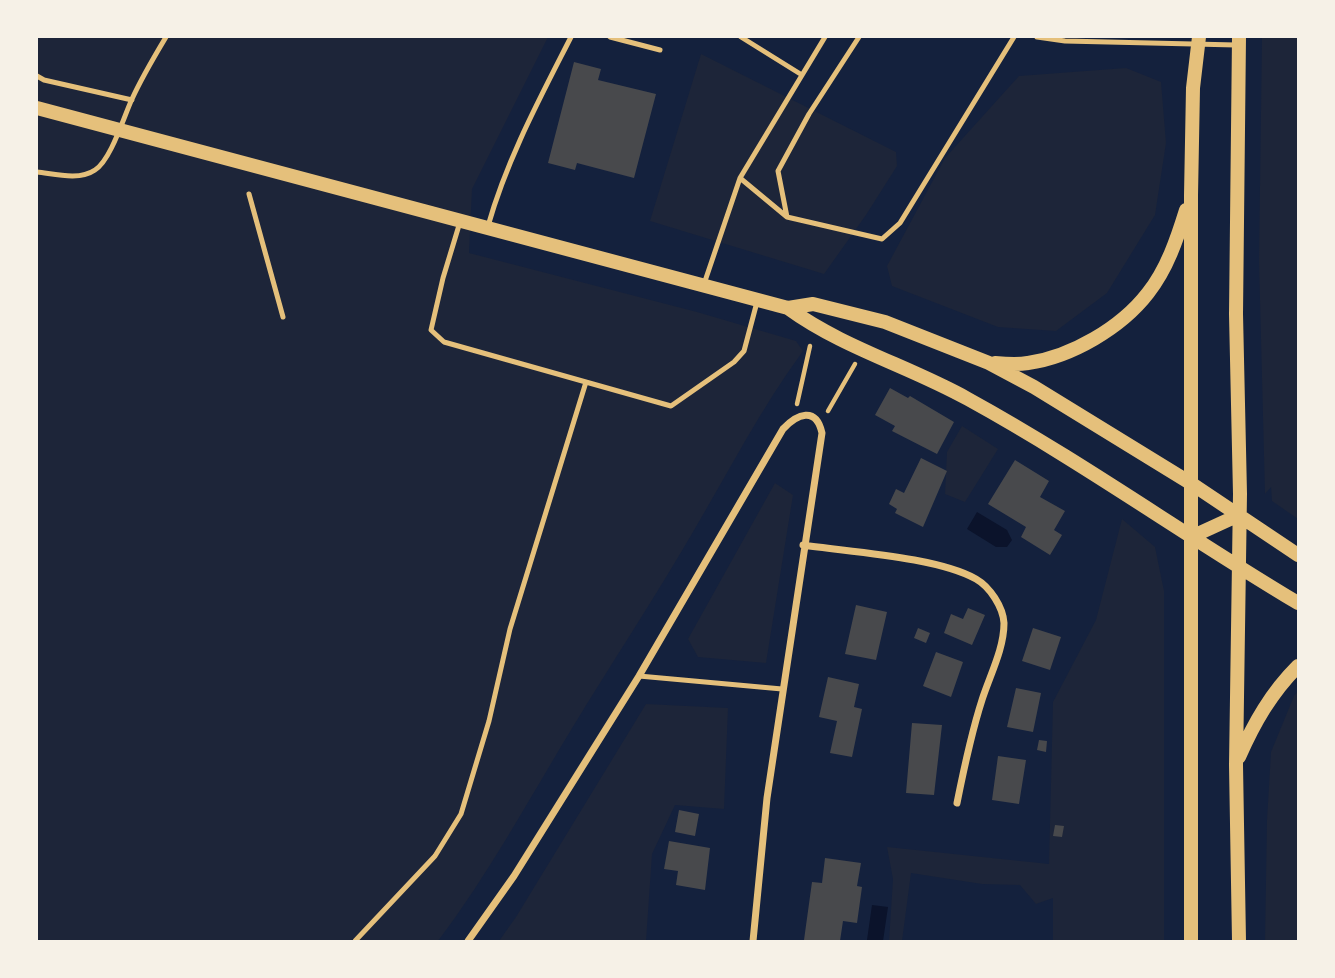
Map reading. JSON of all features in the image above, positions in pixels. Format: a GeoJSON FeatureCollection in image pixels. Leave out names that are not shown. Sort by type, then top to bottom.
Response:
{"type":"FeatureCollection","features":[{"type":"Feature","properties":{"kind":"main road"},"geometry":{"type":"LineString","coordinates":[[1191,941],[1191,195],[1193,89],[1198,40]]}},
{"type":"Feature","properties":{"kind":"main road"},"geometry":{"type":"LineString","coordinates":[[1238,41],[1236,314],[1239,515],[1236,765],[1239,941]]}},
{"type":"Feature","properties":{"kind":"main road"},"geometry":{"type":"LineString","coordinates":[[37,108],[788,308],[835,338],[965,398],[1017,428],[1298,603]]}},
{"type":"Feature","properties":{"kind":"main road"},"geometry":{"type":"LineString","coordinates":[[989,363],[1028,363],[1054,356],[1088,341],[1134,310],[1150,291],[1164,267],[1177,239],[1191,195]]}},
{"type":"Feature","properties":{"kind":"main road"},"geometry":{"type":"LineString","coordinates":[[788,308],[813,303],[886,322],[989,363],[1034,387],[1192,484],[1298,555]]}},
{"type":"Feature","properties":{"kind":"main road"},"geometry":{"type":"LineString","coordinates":[[1191,537],[1239,515]]}},
{"type":"Feature","properties":{"kind":"main road"},"geometry":{"type":"LineString","coordinates":[[1236,765],[1253,726],[1271,696],[1298,666]]}},
{"type":"Feature","properties":{"kind":"street"},"geometry":{"type":"LineString","coordinates":[[468,941],[514,876],[639,676],[776,441],[793,418],[805,414],[820,425],[822,433],[819,465],[803,545],[782,689],[767,798],[753,941]]}},
{"type":"Feature","properties":{"kind":"street"},"geometry":{"type":"LineString","coordinates":[[803,545],[923,562],[950,569],[977,579],[1000,606],[1004,621],[1001,646],[971,738],[957,803]]}},
{"type":"Feature","properties":{"kind":"lane"},"geometry":{"type":"LineString","coordinates":[[37,172],[68,176],[96,170],[105,159],[132,100],[166,37]]}},
{"type":"Feature","properties":{"kind":"lane"},"geometry":{"type":"LineString","coordinates":[[487,229],[496,199],[524,131],[571,37]]}},
{"type":"Feature","properties":{"kind":"lane"},"geometry":{"type":"LineString","coordinates":[[610,37],[660,50]]}},
{"type":"Feature","properties":{"kind":"lane"},"geometry":{"type":"LineString","coordinates":[[740,37],[802,75]]}},
{"type":"Feature","properties":{"kind":"lane"},"geometry":{"type":"LineString","coordinates":[[703,287],[740,178],[825,37]]}},
{"type":"Feature","properties":{"kind":"lane"},"geometry":{"type":"LineString","coordinates":[[787,216],[778,171],[809,114],[859,37]]}},
{"type":"Feature","properties":{"kind":"lane"},"geometry":{"type":"LineString","coordinates":[[740,178],[787,216],[882,239],[900,223],[1014,37]]}},
{"type":"Feature","properties":{"kind":"lane"},"geometry":{"type":"LineString","coordinates":[[1037,37],[1065,41],[1238,41]]}},
{"type":"Feature","properties":{"kind":"lane"},"geometry":{"type":"LineString","coordinates":[[37,76],[44,80],[132,100]]}},
{"type":"Feature","properties":{"kind":"lane"},"geometry":{"type":"LineString","coordinates":[[249,194],[283,317]]}},
{"type":"Feature","properties":{"kind":"lane"},"geometry":{"type":"LineString","coordinates":[[460,222],[431,330],[444,342],[671,407],[734,362],[744,351],[758,300]]}},
{"type":"Feature","properties":{"kind":"lane"},"geometry":{"type":"LineString","coordinates":[[355,941],[435,856],[461,814],[489,721],[510,629],[586,382]]}},
{"type":"Feature","properties":{"kind":"lane"},"geometry":{"type":"LineString","coordinates":[[639,676],[782,689]]}},
{"type":"Feature","properties":{"kind":"path"},"geometry":{"type":"LineString","coordinates":[[793,418],[810,346]]}},
{"type":"Feature","properties":{"kind":"path"},"geometry":{"type":"LineString","coordinates":[[820,425],[857,360]]}},
{"type":"Feature","properties":{"kind":"shaded area"},"geometry":{"type":"Polygon","coordinates":[[[37,37],[548,37],[472,189],[469,253],[697,312],[796,341],[803,351],[759,417],[678,557],[491,864],[438,941],[37,941],[37,37]]]}},
{"type":"Feature","properties":{"kind":"shaded area"},"geometry":{"type":"Polygon","coordinates":[[[1262,37],[1298,37],[1298,519],[1272,501],[1271,487],[1265,494],[1259,261],[1262,37]]]}},
{"type":"Feature","properties":{"kind":"shaded area"},"geometry":{"type":"Polygon","coordinates":[[[701,54],[896,152],[897,166],[824,274],[650,221],[701,54]]]}},
{"type":"Feature","properties":{"kind":"shaded area"},"geometry":{"type":"Polygon","coordinates":[[[1126,68],[1161,82],[1166,143],[1155,215],[1107,293],[1056,331],[998,327],[892,286],[887,266],[945,158],[1019,76],[1126,68]]]}},
{"type":"Feature","properties":{"kind":"shaded area"},"geometry":{"type":"Polygon","coordinates":[[[962,426],[998,449],[965,502],[945,494],[947,452],[962,426]]]}},
{"type":"Feature","properties":{"kind":"shaded area"},"geometry":{"type":"Polygon","coordinates":[[[775,483],[793,495],[766,663],[698,657],[688,639],[775,483]]]}},
{"type":"Feature","properties":{"kind":"shaded area"},"geometry":{"type":"Polygon","coordinates":[[[977,512],[1007,530],[1012,540],[1007,547],[996,547],[967,529],[977,512]]]}},
{"type":"Feature","properties":{"kind":"shaded area"},"geometry":{"type":"Polygon","coordinates":[[[1122,519],[1155,547],[1164,591],[1164,941],[1053,941],[1053,898],[1036,904],[1020,885],[982,884],[911,873],[902,941],[889,941],[893,879],[887,847],[1049,864],[1053,702],[1096,620],[1122,519]]]}},
{"type":"Feature","properties":{"kind":"shaded area"},"geometry":{"type":"Polygon","coordinates":[[[1298,691],[1298,941],[1265,941],[1271,752],[1298,691]]]}},
{"type":"Feature","properties":{"kind":"shaded area"},"geometry":{"type":"Polygon","coordinates":[[[646,704],[728,708],[724,809],[675,805],[652,854],[646,941],[499,941],[516,917],[646,704]]]}},
{"type":"Feature","properties":{"kind":"shaded area"},"geometry":{"type":"Polygon","coordinates":[[[872,905],[888,907],[883,941],[867,940],[872,905]]]}},
{"type":"Feature","properties":{"kind":"building"},"geometry":{"type":"Polygon","coordinates":[[[574,62],[601,69],[598,80],[656,94],[634,178],[577,163],[575,170],[548,163],[574,62]]]}},
{"type":"Feature","properties":{"kind":"building"},"geometry":{"type":"Polygon","coordinates":[[[890,388],[908,398],[910,396],[954,422],[937,454],[892,431],[895,426],[875,415],[890,388]]]}},
{"type":"Feature","properties":{"kind":"building"},"geometry":{"type":"Polygon","coordinates":[[[921,458],[947,471],[923,527],[895,513],[897,509],[889,504],[896,489],[904,493],[921,458]]]}},
{"type":"Feature","properties":{"kind":"building"},"geometry":{"type":"Polygon","coordinates":[[[1015,460],[1049,481],[1040,497],[1065,511],[1054,530],[1062,535],[1050,555],[1021,537],[1026,527],[988,504],[1015,460]]]}},
{"type":"Feature","properties":{"kind":"building"},"geometry":{"type":"Polygon","coordinates":[[[856,605],[887,612],[876,660],[845,654],[856,605]]]}},
{"type":"Feature","properties":{"kind":"building"},"geometry":{"type":"Polygon","coordinates":[[[968,608],[985,615],[972,645],[944,633],[951,614],[963,619],[968,608]]]}},
{"type":"Feature","properties":{"kind":"building"},"geometry":{"type":"Polygon","coordinates":[[[918,628],[930,633],[926,643],[914,638],[918,628]]]}},
{"type":"Feature","properties":{"kind":"building"},"geometry":{"type":"Polygon","coordinates":[[[1033,628],[1061,637],[1050,670],[1022,661],[1033,628]]]}},
{"type":"Feature","properties":{"kind":"building"},"geometry":{"type":"Polygon","coordinates":[[[936,652],[963,662],[951,697],[923,686],[936,652]]]}},
{"type":"Feature","properties":{"kind":"building"},"geometry":{"type":"Polygon","coordinates":[[[828,677],[859,684],[854,707],[862,709],[852,757],[830,753],[837,721],[819,717],[828,677]]]}},
{"type":"Feature","properties":{"kind":"building"},"geometry":{"type":"Polygon","coordinates":[[[1016,688],[1041,693],[1033,732],[1007,727],[1016,688]]]}},
{"type":"Feature","properties":{"kind":"building"},"geometry":{"type":"Polygon","coordinates":[[[912,723],[942,725],[934,795],[906,793],[912,723]]]}},
{"type":"Feature","properties":{"kind":"building"},"geometry":{"type":"Polygon","coordinates":[[[1039,740],[1047,741],[1046,752],[1037,750],[1039,740]]]}},
{"type":"Feature","properties":{"kind":"building"},"geometry":{"type":"Polygon","coordinates":[[[998,756],[1026,760],[1019,804],[992,800],[998,756]]]}},
{"type":"Feature","properties":{"kind":"building"},"geometry":{"type":"Polygon","coordinates":[[[679,810],[699,814],[695,836],[675,832],[679,810]]]}},
{"type":"Feature","properties":{"kind":"building"},"geometry":{"type":"Polygon","coordinates":[[[1055,825],[1064,826],[1062,837],[1053,836],[1055,825]]]}},
{"type":"Feature","properties":{"kind":"building"},"geometry":{"type":"Polygon","coordinates":[[[669,841],[710,848],[705,890],[676,885],[678,871],[664,869],[669,841]]]}},
{"type":"Feature","properties":{"kind":"building"},"geometry":{"type":"Polygon","coordinates":[[[825,858],[861,863],[857,886],[862,887],[857,923],[843,921],[840,941],[804,940],[812,882],[822,883],[825,858]]]}}]}
